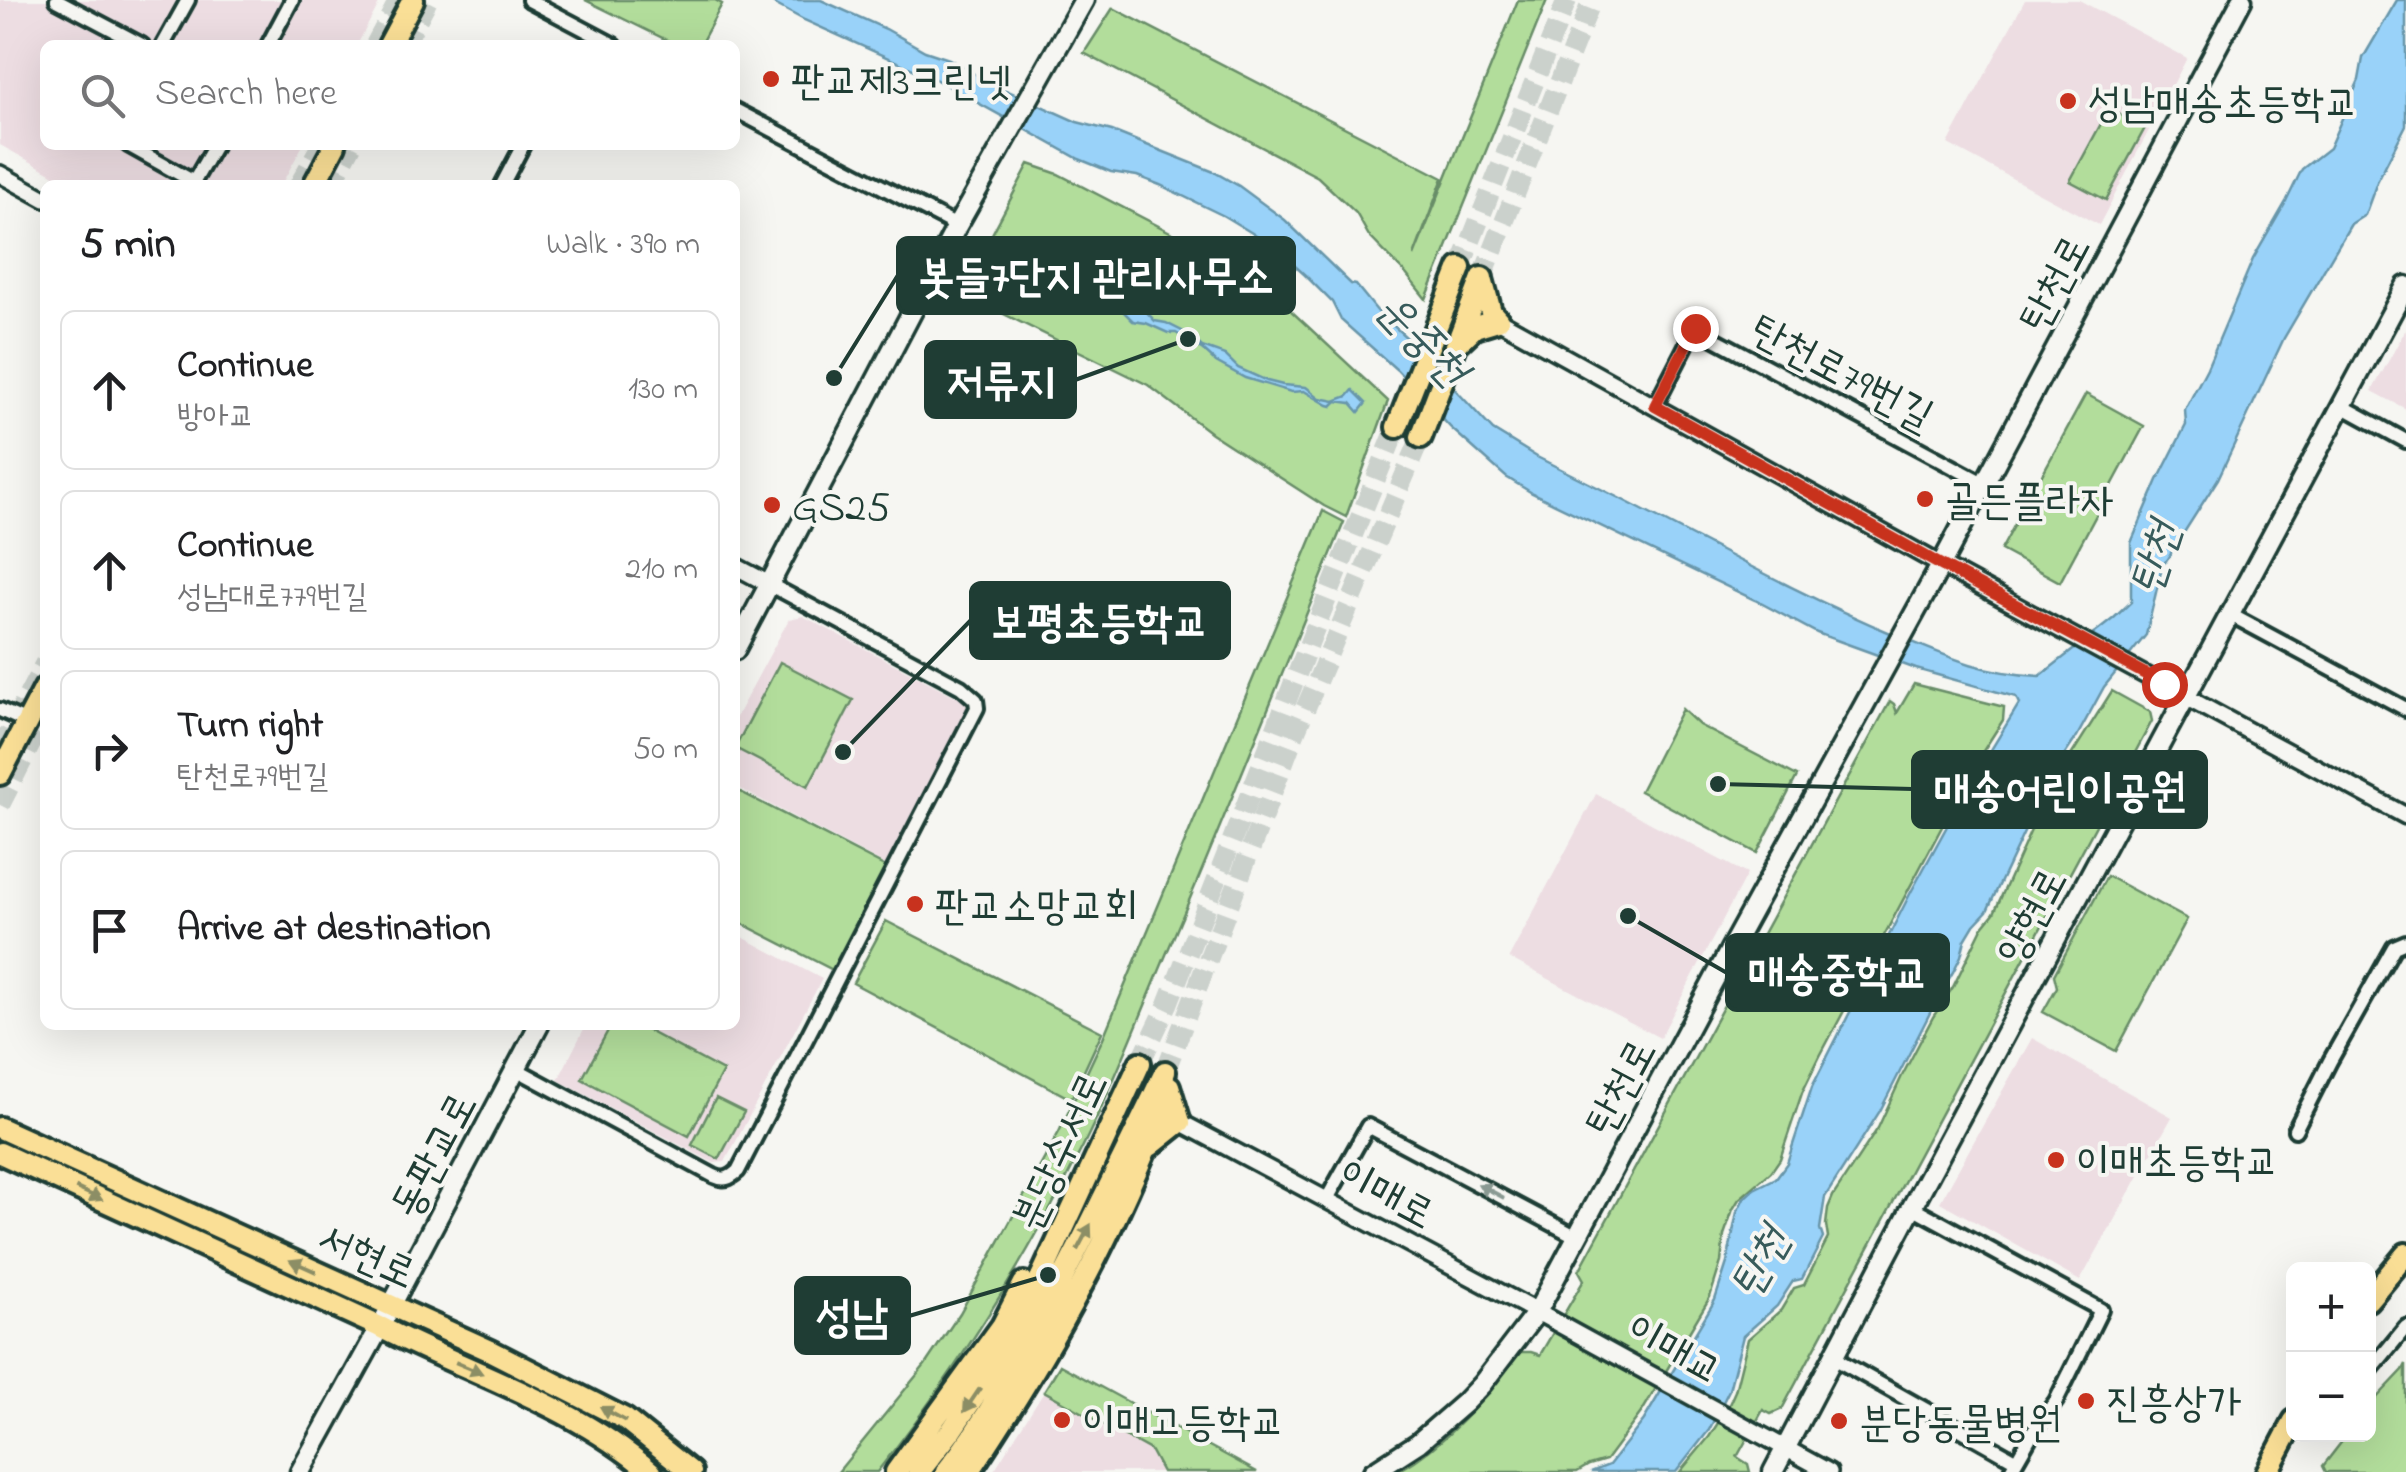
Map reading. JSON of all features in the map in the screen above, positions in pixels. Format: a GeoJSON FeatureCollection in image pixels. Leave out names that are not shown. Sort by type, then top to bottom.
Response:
{"type":"FeatureCollection","features":[{"type":"Feature","properties":{"kind":"main road"},"geometry":{"type":"LineString","coordinates":[[392,40],[413,0]]}},
{"type":"Feature","properties":{"kind":"main road"},"geometry":{"type":"LineString","coordinates":[[740,640],[956,226],[1084,0]]}},
{"type":"Feature","properties":{"kind":"main road","name":"탄천로"},"geometry":{"type":"LineString","coordinates":[[1373,1472],[1418,1443],[1464,1403],[1537,1312],[2242,0]]}},
{"type":"Feature","properties":{"kind":"main road"},"geometry":{"type":"LineString","coordinates":[[316,180],[331,150]]}},
{"type":"Feature","properties":{"kind":"main road"},"geometry":{"type":"LineString","coordinates":[[1401,417],[1460,268]]}},
{"type":"Feature","properties":{"kind":"main road"},"geometry":{"type":"LineString","coordinates":[[1423,432],[1454,347],[1471,320],[1482,278],[1491,312],[1498,320]]}},
{"type":"Feature","properties":{"kind":"main road","name":"양현로"},"geometry":{"type":"LineString","coordinates":[[1773,1472],[2406,286]]}},
{"type":"Feature","properties":{"kind":"main road"},"geometry":{"type":"LineString","coordinates":[[1471,320],[1498,320]]}},
{"type":"Feature","properties":{"kind":"main road"},"geometry":{"type":"LineString","coordinates":[[0,774],[40,697]]}},
{"type":"Feature","properties":{"kind":"main road","name":"동판교로"},"geometry":{"type":"LineString","coordinates":[[300,1472],[536,1030]]}},
{"type":"Feature","properties":{"kind":"main road","name":"분당수서로"},"geometry":{"type":"LineString","coordinates":[[919,1472],[1011,1342],[1140,1062]]}},
{"type":"Feature","properties":{"kind":"main road"},"geometry":{"type":"LineString","coordinates":[[969,1472],[1023,1390],[1082,1286],[1143,1156],[1152,1142],[1180,1122],[1168,1075]]}},
{"type":"Feature","properties":{"kind":"main road"},"geometry":{"type":"LineString","coordinates":[[1143,1156],[1168,1075]]}},
{"type":"Feature","properties":{"kind":"main road","name":"분당수서로"},"geometry":{"type":"LineString","coordinates":[[946,1472],[966,1447],[1024,1352],[1168,1075]]}},
{"type":"Feature","properties":{"kind":"main road"},"geometry":{"type":"LineString","coordinates":[[896,1472],[1002,1326],[1081,1174],[1112,1124]]}},
{"type":"Feature","properties":{"kind":"main road","name":"서현로"},"geometry":{"type":"LineString","coordinates":[[0,1128],[491,1351],[625,1419],[691,1472]]}},
{"type":"Feature","properties":{"kind":"main road","name":"서현로"},"geometry":{"type":"LineString","coordinates":[[0,1153],[498,1380],[607,1438],[650,1472]]}},
{"type":"Feature","properties":{"kind":"main road"},"geometry":{"type":"LineString","coordinates":[[2376,1290],[2406,1254]]}},
{"type":"Feature","properties":{"kind":"main road"},"geometry":{"type":"LineString","coordinates":[[2267,1472],[2286,1440]]}},
{"type":"Feature","properties":{"kind":"street"},"geometry":{"type":"LineString","coordinates":[[57,0],[133,40]]}},
{"type":"Feature","properties":{"kind":"street"},"geometry":{"type":"LineString","coordinates":[[166,40],[188,0]]}},
{"type":"Feature","properties":{"kind":"street"},"geometry":{"type":"LineString","coordinates":[[271,40],[292,0]]}},
{"type":"Feature","properties":{"kind":"street"},"geometry":{"type":"LineString","coordinates":[[529,0],[605,40]]}},
{"type":"Feature","properties":{"kind":"street"},"geometry":{"type":"LineString","coordinates":[[580,40],[585,29]]}},
{"type":"Feature","properties":{"kind":"street"},"geometry":{"type":"LineString","coordinates":[[740,113],[956,226]]}},
{"type":"Feature","properties":{"kind":"street"},"geometry":{"type":"LineString","coordinates":[[137,150],[188,180]]}},
{"type":"Feature","properties":{"kind":"street"},"geometry":{"type":"LineString","coordinates":[[195,180],[212,150]]}},
{"type":"Feature","properties":{"kind":"street"},"geometry":{"type":"LineString","coordinates":[[505,180],[520,150]]}},
{"type":"Feature","properties":{"kind":"street"},"geometry":{"type":"LineString","coordinates":[[0,174],[40,195]]}},
{"type":"Feature","properties":{"kind":"street"},"geometry":{"type":"LineString","coordinates":[[1498,320],[2406,816]]}},
{"type":"Feature","properties":{"kind":"street","name":"탄천로79번길"},"geometry":{"type":"LineString","coordinates":[[1655,406],[1695,328],[1985,484]]}},
{"type":"Feature","properties":{"kind":"street"},"geometry":{"type":"LineString","coordinates":[[2342,406],[2406,441]]}},
{"type":"Feature","properties":{"kind":"street"},"geometry":{"type":"LineString","coordinates":[[516,1068],[722,1180],[730,1178],[738,1171],[770,1111],[978,708],[976,700],[961,688],[740,569]]}},
{"type":"Feature","properties":{"kind":"street"},"geometry":{"type":"LineString","coordinates":[[2232,615],[2406,708]]}},
{"type":"Feature","properties":{"kind":"street"},"geometry":{"type":"LineString","coordinates":[[0,710],[26,722]]}},
{"type":"Feature","properties":{"kind":"street"},"geometry":{"type":"LineString","coordinates":[[2295,1130],[2394,947],[2406,942]]}},
{"type":"Feature","properties":{"kind":"street","name":"이매로"},"geometry":{"type":"LineString","coordinates":[[1180,1122],[1561,1324]]}},
{"type":"Feature","properties":{"kind":"street"},"geometry":{"type":"LineString","coordinates":[[1326,1199],[1368,1126],[1577,1237]]}},
{"type":"Feature","properties":{"kind":"street"},"geometry":{"type":"LineString","coordinates":[[1832,1357],[2012,1466],[2056,1401],[2101,1310],[1912,1207]]}},
{"type":"Feature","properties":{"kind":"street","name":"이매교"},"geometry":{"type":"LineString","coordinates":[[1561,1324],[1786,1449]]}},
{"type":"Feature","properties":{"kind":"street"},"geometry":{"type":"LineString","coordinates":[[2376,1363],[2406,1327]]}},
{"type":"Feature","properties":{"kind":"street"},"geometry":{"type":"LineString","coordinates":[[1786,1449],[1829,1472]]}},
{"type":"Feature","properties":{"kind":"shaded area"},"geometry":{"type":"Polygon","coordinates":[[[0,0],[381,0],[360,40],[40,40],[40,150],[300,150],[284,180],[64,180],[0,145],[0,0]]]}},
{"type":"Feature","properties":{"kind":"shaded area","name":"성남매송초등학교"},"geometry":{"type":"Polygon","coordinates":[[[2025,0],[2079,0],[2187,58],[2099,225],[1948,144],[2025,0]]]}},
{"type":"Feature","properties":{"kind":"shaded area"},"geometry":{"type":"Polygon","coordinates":[[[2406,329],[2406,409],[2372,391],[2406,329]]]}},
{"type":"Feature","properties":{"kind":"shaded area"},"geometry":{"type":"Polygon","coordinates":[[[803,616],[970,704],[972,711],[891,868],[740,789],[740,710],[789,619],[803,616]]]}},
{"type":"Feature","properties":{"kind":"shaded area"},"geometry":{"type":"Polygon","coordinates":[[[1596,794],[1747,874],[1660,1038],[1509,958],[1596,794]]]}},
{"type":"Feature","properties":{"kind":"shaded area"},"geometry":{"type":"Polygon","coordinates":[[[740,936],[822,979],[725,1162],[714,1163],[558,1080],[583,1030],[740,1030],[740,936]]]}},
{"type":"Feature","properties":{"kind":"shaded area","name":"이매초등학교"},"geometry":{"type":"Polygon","coordinates":[[[2032,1038],[2172,1117],[2080,1281],[1940,1202],[2032,1038]]]}},
{"type":"Feature","properties":{"kind":"shaded area","name":"이매고등학교"},"geometry":{"type":"Polygon","coordinates":[[[1044,1391],[1150,1450],[1162,1472],[993,1472],[1044,1391]]]}},
{"type":"Feature","properties":{"kind":"green space"},"geometry":{"type":"Polygon","coordinates":[[[585,0],[715,0],[722,4],[703,40],[667,40],[585,0]]]}},
{"type":"Feature","properties":{"kind":"green space"},"geometry":{"type":"Polygon","coordinates":[[[1518,0],[1547,0],[1426,299],[1369,236],[1356,213],[1318,177],[1084,53],[1113,8],[1443,178],[1414,256],[1518,0]]]}},
{"type":"Feature","properties":{"kind":"green space"},"geometry":{"type":"Polygon","coordinates":[[[2109,109],[2145,128],[2106,200],[2070,181],[2109,109]]]}},
{"type":"Feature","properties":{"kind":"green space"},"geometry":{"type":"Polygon","coordinates":[[[1029,164],[1058,174],[1258,280],[1388,401],[1346,517],[1211,433],[1148,385],[961,293],[1029,164]]]}},
{"type":"Feature","properties":{"kind":"green space"},"geometry":{"type":"Polygon","coordinates":[[[2086,394],[2144,426],[2060,582],[2001,550],[2086,394]]]}},
{"type":"Feature","properties":{"kind":"green space"},"geometry":{"type":"Polygon","coordinates":[[[1323,511],[1344,522],[1213,844],[1083,1146],[989,1314],[906,1434],[877,1472],[838,1472],[925,1365],[960,1313],[1059,1132],[1103,1038],[1323,511]]]}},
{"type":"Feature","properties":{"kind":"green space"},"geometry":{"type":"Polygon","coordinates":[[[780,662],[853,700],[808,786],[740,751],[740,738],[780,662]]]}},
{"type":"Feature","properties":{"kind":"green space"},"geometry":{"type":"Polygon","coordinates":[[[1914,684],[2004,707],[2003,720],[1978,759],[1820,1056],[1802,1093],[1780,1159],[1733,1209],[1710,1297],[1643,1410],[1606,1460],[1577,1472],[1397,1472],[1433,1448],[1464,1419],[1518,1352],[1540,1355],[1584,1280],[1579,1271],[1890,701],[1897,713],[1914,684]]]}},
{"type":"Feature","properties":{"kind":"green space"},"geometry":{"type":"Polygon","coordinates":[[[2112,691],[2150,712],[2152,721],[1782,1409],[1771,1414],[1763,1410],[1737,1457],[1748,1464],[1750,1472],[1680,1472],[1727,1409],[1748,1339],[1781,1310],[1794,1288],[1804,1285],[1828,1238],[1828,1208],[1833,1196],[1878,1128],[1933,1017],[1994,913],[2048,792],[2112,691]]]}},
{"type":"Feature","properties":{"kind":"green space"},"geometry":{"type":"Polygon","coordinates":[[[1682,709],[1699,725],[1797,776],[1757,853],[1640,791],[1682,709]]]}},
{"type":"Feature","properties":{"kind":"green space"},"geometry":{"type":"Polygon","coordinates":[[[740,792],[886,867],[833,970],[740,923],[740,792]]]}},
{"type":"Feature","properties":{"kind":"green space"},"geometry":{"type":"Polygon","coordinates":[[[2107,876],[2187,919],[2116,1051],[2043,1012],[2057,987],[2054,975],[2107,876]]]}},
{"type":"Feature","properties":{"kind":"green space"},"geometry":{"type":"Polygon","coordinates":[[[886,921],[1102,1032],[1071,1099],[853,983],[886,921]]]}},
{"type":"Feature","properties":{"kind":"green space"},"geometry":{"type":"Polygon","coordinates":[[[608,1030],[646,1030],[723,1071],[689,1136],[582,1079],[608,1030]]]}},
{"type":"Feature","properties":{"kind":"green space"},"geometry":{"type":"Polygon","coordinates":[[[716,1098],[744,1112],[719,1159],[692,1145],[716,1098]]]}},
{"type":"Feature","properties":{"kind":"green space"},"geometry":{"type":"Polygon","coordinates":[[[2406,1364],[2406,1472],[2326,1472],[2323,1466],[2342,1442],[2376,1442],[2376,1399],[2406,1364]]]}},
{"type":"Feature","properties":{"kind":"green space"},"geometry":{"type":"Polygon","coordinates":[[[1060,1365],[1257,1472],[1162,1472],[1150,1450],[1044,1391],[1060,1365]]]}},
{"type":"Feature","properties":{"kind":"water","name":"탄천"},"geometry":{"type":"Polygon","coordinates":[[[767,0],[821,0],[1077,122],[1112,131],[1214,172],[1285,220],[1356,285],[1493,430],[1537,457],[1858,619],[1964,662],[2040,676],[2131,602],[2131,543],[2186,425],[2185,410],[2253,259],[2302,169],[2329,148],[2359,80],[2363,58],[2397,0],[2406,0],[2406,125],[2365,215],[2351,224],[2284,338],[2218,479],[2162,567],[2146,635],[2104,687],[2050,777],[1987,911],[1965,940],[1961,956],[1880,1111],[1825,1197],[1820,1229],[1823,1238],[1802,1279],[1793,1281],[1777,1306],[1743,1336],[1729,1390],[1709,1430],[1676,1472],[1591,1472],[1609,1465],[1644,1420],[1715,1300],[1737,1212],[1744,1198],[1776,1178],[1787,1163],[1812,1087],[1911,892],[2019,704],[2016,697],[1916,669],[1817,633],[1532,493],[1506,477],[1451,428],[1397,370],[1341,320],[1332,302],[1305,275],[1252,233],[1160,185],[1079,159],[933,78],[767,0]]]}},
{"type":"Feature","properties":{"kind":"water"},"geometry":{"type":"Polygon","coordinates":[[[1018,252],[1078,289],[1141,306],[1155,321],[1188,334],[1202,347],[1225,355],[1238,368],[1267,381],[1306,387],[1320,398],[1335,401],[1353,390],[1366,403],[1359,412],[1351,403],[1337,401],[1332,406],[1304,391],[1291,392],[1245,378],[1176,333],[1133,321],[1107,303],[1087,303],[1074,293],[1051,287],[1035,270],[1012,263],[1018,252]]]}},
{"type":"Feature","properties":{"kind":"tunnel"},"geometry":{"type":"LineString","coordinates":[[378,40],[399,0]]}},
{"type":"Feature","properties":{"kind":"tunnel"},"geometry":{"type":"LineString","coordinates":[[407,40],[428,0]]}},
{"type":"Feature","properties":{"kind":"tunnel"},"geometry":{"type":"LineString","coordinates":[[1460,268],[1567,0]]}},
{"type":"Feature","properties":{"kind":"tunnel"},"geometry":{"type":"LineString","coordinates":[[1482,278],[1592,0]]}},
{"type":"Feature","properties":{"kind":"tunnel"},"geometry":{"type":"LineString","coordinates":[[302,180],[318,150]]}},
{"type":"Feature","properties":{"kind":"tunnel"},"geometry":{"type":"LineString","coordinates":[[334,180],[349,150]]}},
{"type":"Feature","properties":{"kind":"tunnel"},"geometry":{"type":"LineString","coordinates":[[1140,1063],[1168,1004],[1397,427]]}},
{"type":"Feature","properties":{"kind":"tunnel"},"geometry":{"type":"LineString","coordinates":[[1165,1072],[1295,733],[1421,437]]}},
{"type":"Feature","properties":{"kind":"tunnel"},"geometry":{"type":"LineString","coordinates":[[0,749],[40,673]]}},
{"type":"Feature","properties":{"kind":"tunnel"},"geometry":{"type":"LineString","coordinates":[[0,805],[40,726]]}},
{"type":"Feature","properties":{"kind":"place","name":"판교제3크린넷"},"geometry":{"type":"Point","coordinates":[771,79]}},
{"type":"Feature","properties":{"kind":"place","name":"성남매송초등학교"},"geometry":{"type":"Point","coordinates":[2068,101]}},
{"type":"Feature","properties":{"kind":"place","name":"저류지"},"geometry":{"type":"Point","coordinates":[1188,339]}},
{"type":"Feature","properties":{"kind":"place","name":"봇들7단지 관리사무소"},"geometry":{"type":"Point","coordinates":[834,378]}},
{"type":"Feature","properties":{"kind":"place","name":"골든플라자"},"geometry":{"type":"Point","coordinates":[1925,499]}},
{"type":"Feature","properties":{"kind":"place","name":"GS25"},"geometry":{"type":"Point","coordinates":[772,505]}},
{"type":"Feature","properties":{"kind":"place","name":"보평초등학교"},"geometry":{"type":"Point","coordinates":[843,752]}},
{"type":"Feature","properties":{"kind":"place","name":"매송어린이공원"},"geometry":{"type":"Point","coordinates":[1718,784]}},
{"type":"Feature","properties":{"kind":"place","name":"판교소망교회"},"geometry":{"type":"Point","coordinates":[915,904]}},
{"type":"Feature","properties":{"kind":"place","name":"매송중학교"},"geometry":{"type":"Point","coordinates":[1628,916]}},
{"type":"Feature","properties":{"kind":"place","name":"이매초등학교"},"geometry":{"type":"Point","coordinates":[2056,1160]}},
{"type":"Feature","properties":{"kind":"place","name":"성남"},"geometry":{"type":"Point","coordinates":[1048,1275]}},
{"type":"Feature","properties":{"kind":"place","name":"진흥상가"},"geometry":{"type":"Point","coordinates":[2086,1401]}},
{"type":"Feature","properties":{"kind":"place","name":"이매고등학교"},"geometry":{"type":"Point","coordinates":[1062,1420]}},
{"type":"Feature","properties":{"kind":"place","name":"분당동물병원"},"geometry":{"type":"Point","coordinates":[1839,1421]}},
{"type":"Feature","properties":{"kind":"route"},"geometry":{"type":"LineString","coordinates":[[1695,328],[1655,406],[2164,684]]}},
{"type":"Feature","properties":{"kind":"water label","name":"운중천"},"geometry":{"type":"Point","coordinates":[1424,338]}}]}
